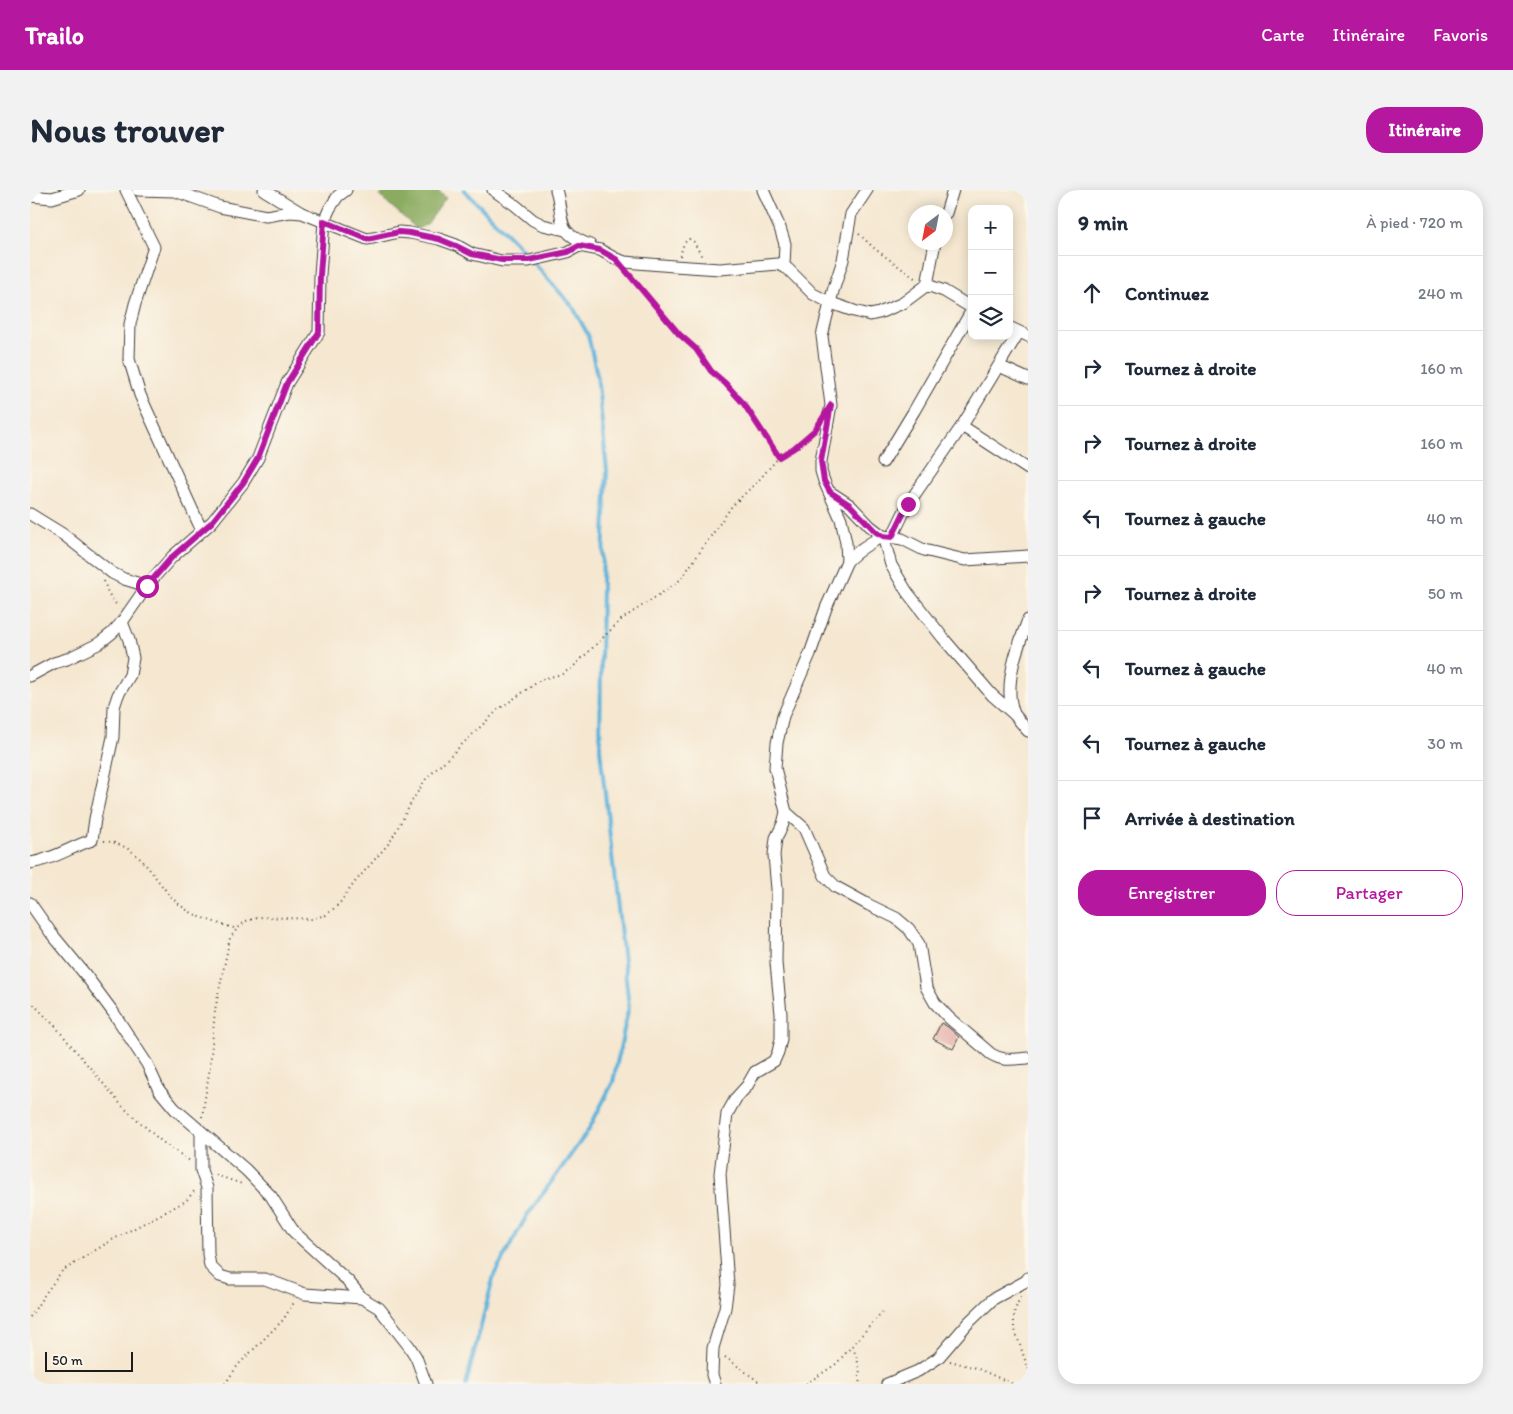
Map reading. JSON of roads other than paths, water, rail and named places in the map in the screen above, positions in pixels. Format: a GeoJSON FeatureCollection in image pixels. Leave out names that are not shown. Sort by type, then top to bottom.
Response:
{"type":"FeatureCollection","features":[{"type":"Feature","properties":{"kind":"street"},"geometry":{"type":"LineString","coordinates":[[30,196],[52,198],[79,190]]}},
{"type":"Feature","properties":{"kind":"street"},"geometry":{"type":"LineString","coordinates":[[126,190],[154,248],[134,304],[130,324],[129,359],[140,395],[202,531]]}},
{"type":"Feature","properties":{"kind":"street"},"geometry":{"type":"LineString","coordinates":[[138,190],[177,191],[220,207],[266,216],[290,212],[302,213]]}},
{"type":"Feature","properties":{"kind":"street"},"geometry":{"type":"LineString","coordinates":[[264,190],[302,213],[367,239],[399,232],[410,233],[439,239],[472,254],[502,260],[529,260],[568,252],[579,246],[600,250]]}},
{"type":"Feature","properties":{"kind":"street"},"geometry":{"type":"LineString","coordinates":[[493,190],[533,220],[543,225],[565,230],[581,241],[625,262],[709,268],[740,268],[778,264],[784,266],[813,294],[831,303],[870,315],[879,314],[903,303],[927,285],[934,250]]}},
{"type":"Feature","properties":{"kind":"street"},"geometry":{"type":"LineString","coordinates":[[556,190],[560,200],[565,230]]}},
{"type":"Feature","properties":{"kind":"street"},"geometry":{"type":"LineString","coordinates":[[763,190],[785,244],[784,266]]}},
{"type":"Feature","properties":{"kind":"street"},"geometry":{"type":"LineString","coordinates":[[847,561],[846,543],[841,519],[822,476],[821,461],[831,405],[822,336],[833,290],[843,260],[851,214],[867,190]]}},
{"type":"Feature","properties":{"kind":"street"},"geometry":{"type":"LineString","coordinates":[[948,205],[953,190]]}},
{"type":"Feature","properties":{"kind":"street"},"geometry":{"type":"LineString","coordinates":[[30,676],[98,644],[112,633],[147,586],[172,557],[212,522],[243,483],[258,458],[287,383],[319,332],[320,275],[324,221],[340,192]]}},
{"type":"Feature","properties":{"kind":"street"},"geometry":{"type":"LineString","coordinates":[[927,285],[944,291],[968,306]]}},
{"type":"Feature","properties":{"kind":"street"},"geometry":{"type":"LineString","coordinates":[[883,462],[968,316]]}},
{"type":"Feature","properties":{"kind":"street"},"geometry":{"type":"LineString","coordinates":[[715,1384],[712,1375],[713,1348],[725,1308],[728,1285],[720,1174],[727,1114],[755,1072],[774,1061],[781,1039],[781,1014],[776,963],[777,889],[774,855],[776,838],[783,824],[786,812],[775,768],[777,743],[783,716],[847,561],[864,546],[887,537],[962,426],[1019,331]]}},
{"type":"Feature","properties":{"kind":"street"},"geometry":{"type":"LineString","coordinates":[[999,366],[1028,379]]}},
{"type":"Feature","properties":{"kind":"street"},"geometry":{"type":"LineString","coordinates":[[962,426],[1028,469]]}},
{"type":"Feature","properties":{"kind":"street"},"geometry":{"type":"LineString","coordinates":[[830,492],[850,505],[870,526],[887,537],[902,539],[924,550],[966,560],[1028,556]]}},
{"type":"Feature","properties":{"kind":"street"},"geometry":{"type":"LineString","coordinates":[[30,514],[64,535],[112,572],[124,579],[147,586]]}},
{"type":"Feature","properties":{"kind":"street"},"geometry":{"type":"LineString","coordinates":[[887,537],[891,565],[907,592],[943,638],[992,695],[1014,714],[1028,731]]}},
{"type":"Feature","properties":{"kind":"street"},"geometry":{"type":"LineString","coordinates":[[1014,714],[1010,697],[1010,684],[1016,653],[1028,620]]}},
{"type":"Feature","properties":{"kind":"street"},"geometry":{"type":"LineString","coordinates":[[30,863],[46,860],[92,840],[111,745],[114,707],[118,695],[130,675],[133,658],[122,622]]}},
{"type":"Feature","properties":{"kind":"street"},"geometry":{"type":"LineString","coordinates":[[786,812],[804,828],[825,876],[830,882],[869,905],[896,918],[909,929],[919,944],[926,987],[935,1004],[948,1018],[998,1059],[1028,1058]]}},
{"type":"Feature","properties":{"kind":"street"},"geometry":{"type":"LineString","coordinates":[[30,903],[113,1012],[147,1064],[159,1090],[175,1109],[246,1170],[271,1196],[294,1232],[348,1282],[362,1298],[379,1308],[404,1338],[416,1357],[426,1384]]}},
{"type":"Feature","properties":{"kind":"street"},"geometry":{"type":"LineString","coordinates":[[201,1132],[201,1170],[207,1188],[208,1254],[210,1266],[220,1276],[230,1279],[265,1279],[300,1293],[362,1298]]}},
{"type":"Feature","properties":{"kind":"street"},"geometry":{"type":"LineString","coordinates":[[887,1384],[918,1371],[938,1358],[993,1299],[1027,1279]]}},
{"type":"Feature","properties":{"kind":"waterway"},"geometry":{"type":"LineString","coordinates":[[464,190],[516,243],[573,307],[588,335],[597,375],[607,471],[602,580],[600,749],[629,1006],[613,1082],[588,1131],[526,1217],[494,1275],[466,1384]]}}]}
